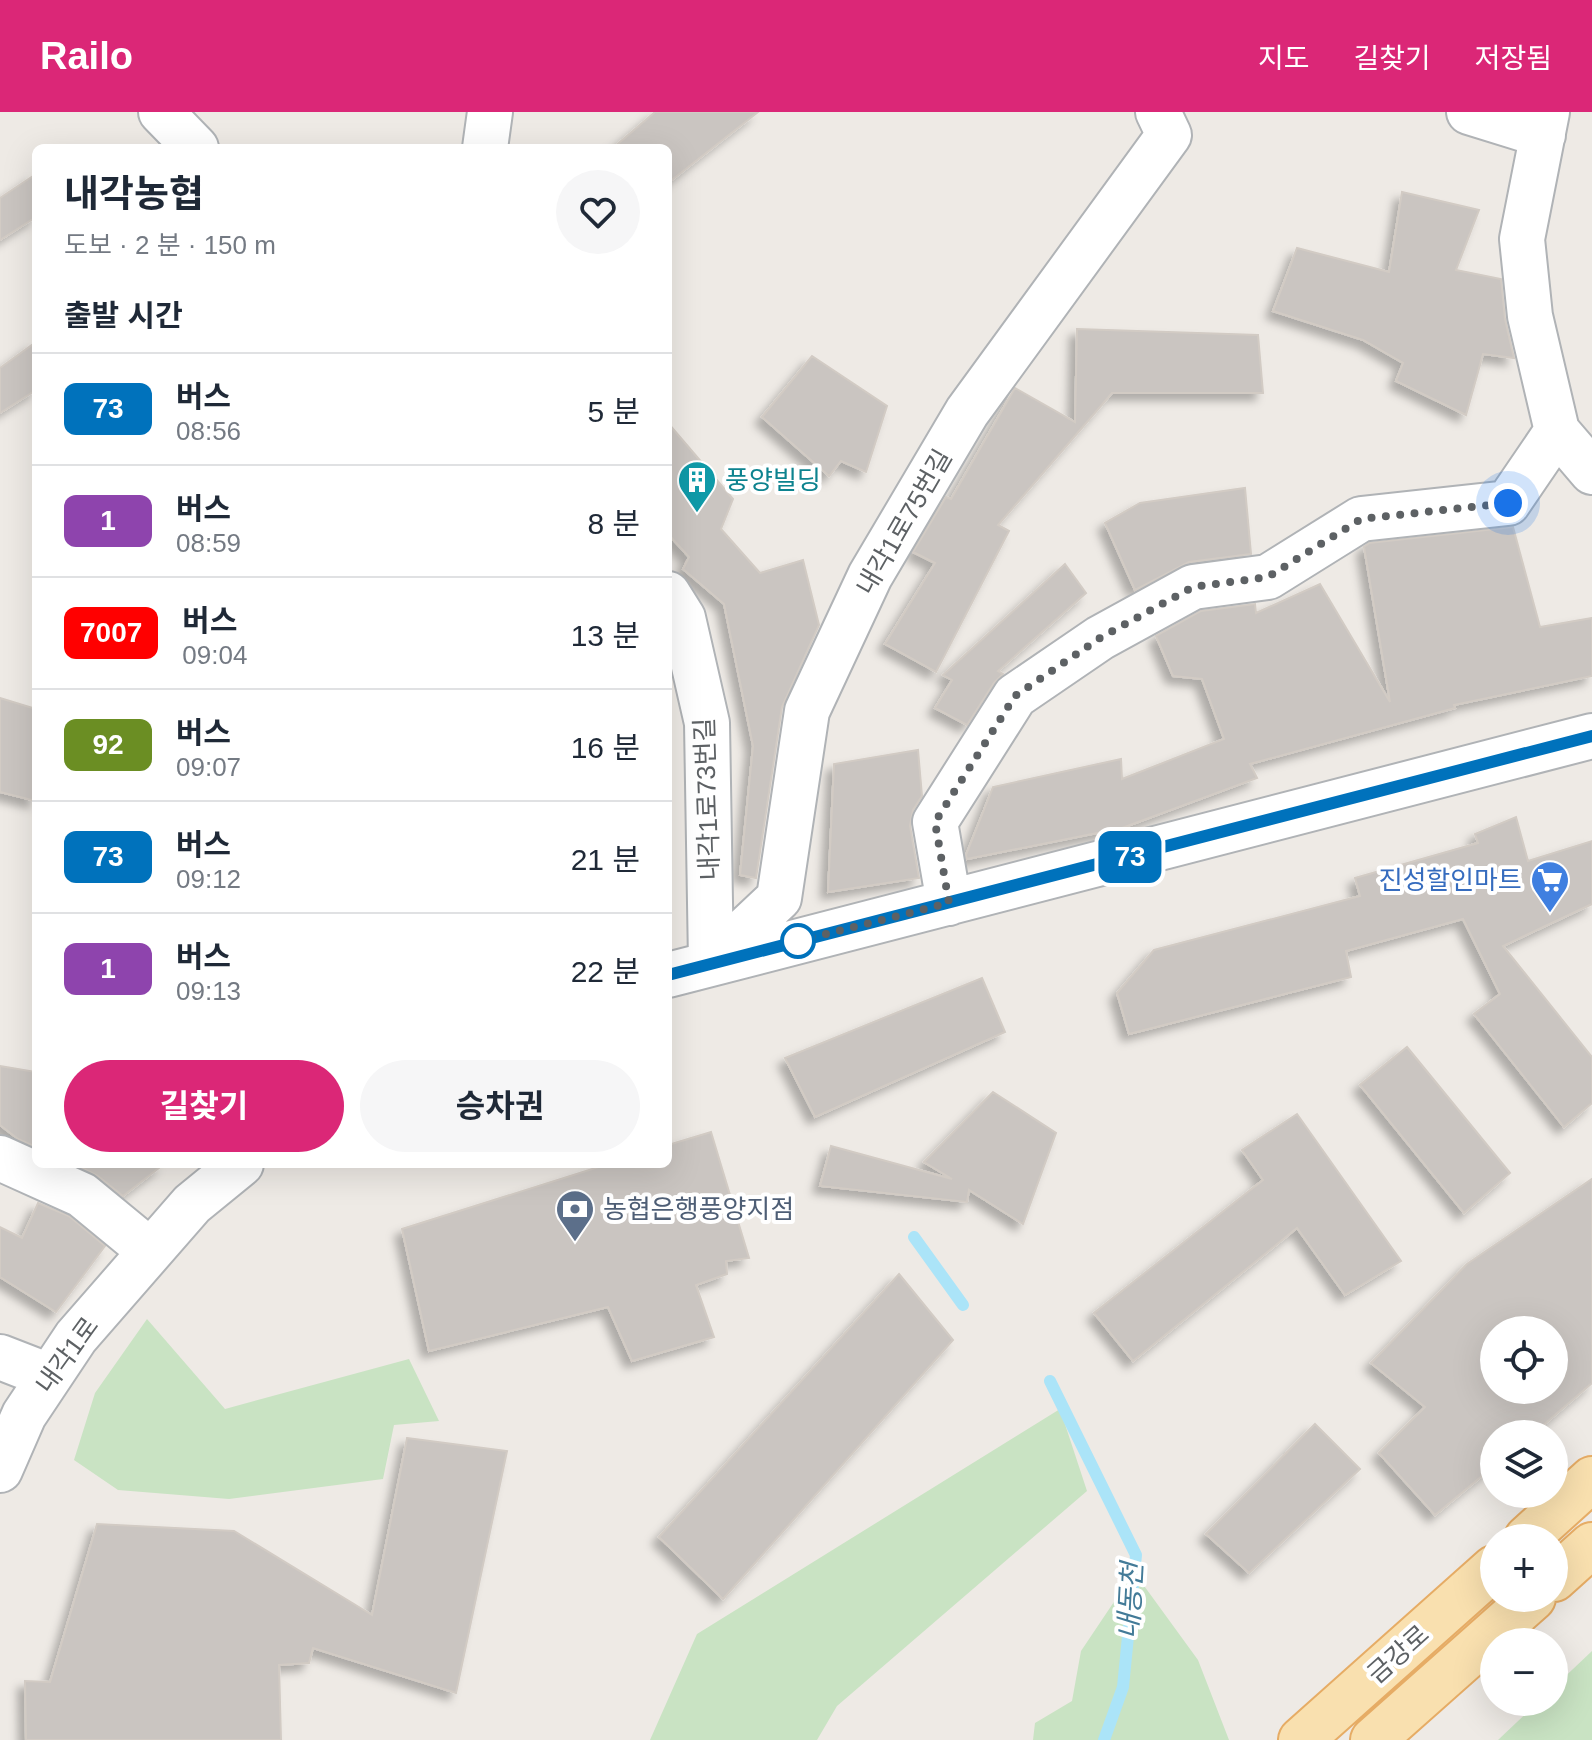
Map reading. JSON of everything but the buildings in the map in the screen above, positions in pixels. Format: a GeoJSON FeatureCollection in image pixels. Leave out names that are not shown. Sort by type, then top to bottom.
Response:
{"type":"FeatureCollection","features":[{"type":"Feature","properties":{"kind":"main road"},"geometry":{"type":"LineString","coordinates":[[1542,1524],[1592,1479]]}},
{"type":"Feature","properties":{"kind":"main road"},"geometry":{"type":"LineString","coordinates":[[1568,1566],[1592,1545]]}},
{"type":"Feature","properties":{"kind":"main road","name":"금강로"},"geometry":{"type":"LineString","coordinates":[[1301,1740],[1480,1580]]}},
{"type":"Feature","properties":{"kind":"main road","name":"금강로"},"geometry":{"type":"LineString","coordinates":[[1373,1740],[1517,1612]]}},
{"type":"Feature","properties":{"kind":"street"},"geometry":{"type":"LineString","coordinates":[[161,112],[192,144]]}},
{"type":"Feature","properties":{"kind":"street"},"geometry":{"type":"LineString","coordinates":[[486,144],[490,112]]}},
{"type":"Feature","properties":{"kind":"street"},"geometry":{"type":"LineString","coordinates":[[1469,112],[1545,123],[1522,239],[1530,316],[1557,431],[1592,472]]}},
{"type":"Feature","properties":{"kind":"street","name":"내각1로75번길"},"geometry":{"type":"LineString","coordinates":[[711,962],[779,898],[807,711],[870,576],[967,412],[1175,120]]}},
{"type":"Feature","properties":{"kind":"street"},"geometry":{"type":"LineString","coordinates":[[949,903],[935,822],[1015,696],[1100,638],[1193,587],[1268,577],[1361,519],[1508,503],[1557,431]]}},
{"type":"Feature","properties":{"kind":"street","name":"내각1로73번길"},"geometry":{"type":"LineString","coordinates":[[672,600],[683,618],[707,723],[711,962]]}},
{"type":"Feature","properties":{"kind":"street"},"geometry":{"type":"LineString","coordinates":[[672,974],[1592,736]]}},
{"type":"Feature","properties":{"kind":"street"},"geometry":{"type":"LineString","coordinates":[[0,1158],[82,1195],[150,1251]]}},
{"type":"Feature","properties":{"kind":"street","name":"내각1로"},"geometry":{"type":"LineString","coordinates":[[0,1470],[24,1415],[76,1337],[192,1204],[236,1168]]}},
{"type":"Feature","properties":{"kind":"street"},"geometry":{"type":"LineString","coordinates":[[0,1357],[49,1376]]}},
{"type":"Feature","properties":{"kind":"green space"},"geometry":{"type":"Polygon","coordinates":[[[147,1319],[225,1409],[409,1359],[439,1421],[394,1425],[383,1479],[229,1499],[118,1490],[74,1460],[95,1393],[147,1319]]]}},
{"type":"Feature","properties":{"kind":"green space"},"geometry":{"type":"Polygon","coordinates":[[[1060,1409],[1087,1491],[837,1706],[817,1740],[650,1740],[697,1634],[1060,1409]]]}},
{"type":"Feature","properties":{"kind":"green space"},"geometry":{"type":"Polygon","coordinates":[[[1134,1572],[1198,1660],[1229,1740],[1033,1740],[1035,1723],[1072,1701],[1081,1651],[1134,1572]]]}},
{"type":"Feature","properties":{"kind":"green space"},"geometry":{"type":"Polygon","coordinates":[[[1592,1651],[1592,1740],[1498,1740],[1523,1716],[1568,1716],[1568,1674],[1592,1651]]]}},
{"type":"Feature","properties":{"kind":"waterway","name":"내동천"},"geometry":{"type":"LineString","coordinates":[[914,1237],[963,1305]]}},
{"type":"Feature","properties":{"kind":"waterway","name":"내동천"},"geometry":{"type":"LineString","coordinates":[[1050,1381],[1136,1555],[1123,1687],[1104,1740]]}},
{"type":"Feature","properties":{"kind":"bus line","name":"73"},"geometry":{"type":"LineString","coordinates":[[672,974],[1592,736]]}},
{"type":"Feature","properties":{"kind":"place","name":"풍양빌딩"},"geometry":{"type":"Point","coordinates":[697,514]}},
{"type":"Feature","properties":{"kind":"place","name":"진성할인마트"},"geometry":{"type":"Point","coordinates":[1550,914]}},
{"type":"Feature","properties":{"kind":"place","name":"농협은행풍양지점"},"geometry":{"type":"Point","coordinates":[575,1243]}},
{"type":"Feature","properties":{"kind":"route"},"geometry":{"type":"LineString","coordinates":[[798,941],[949,903],[935,822],[1015,696],[1100,638],[1193,587],[1268,577],[1361,519],[1508,503]]}}]}
